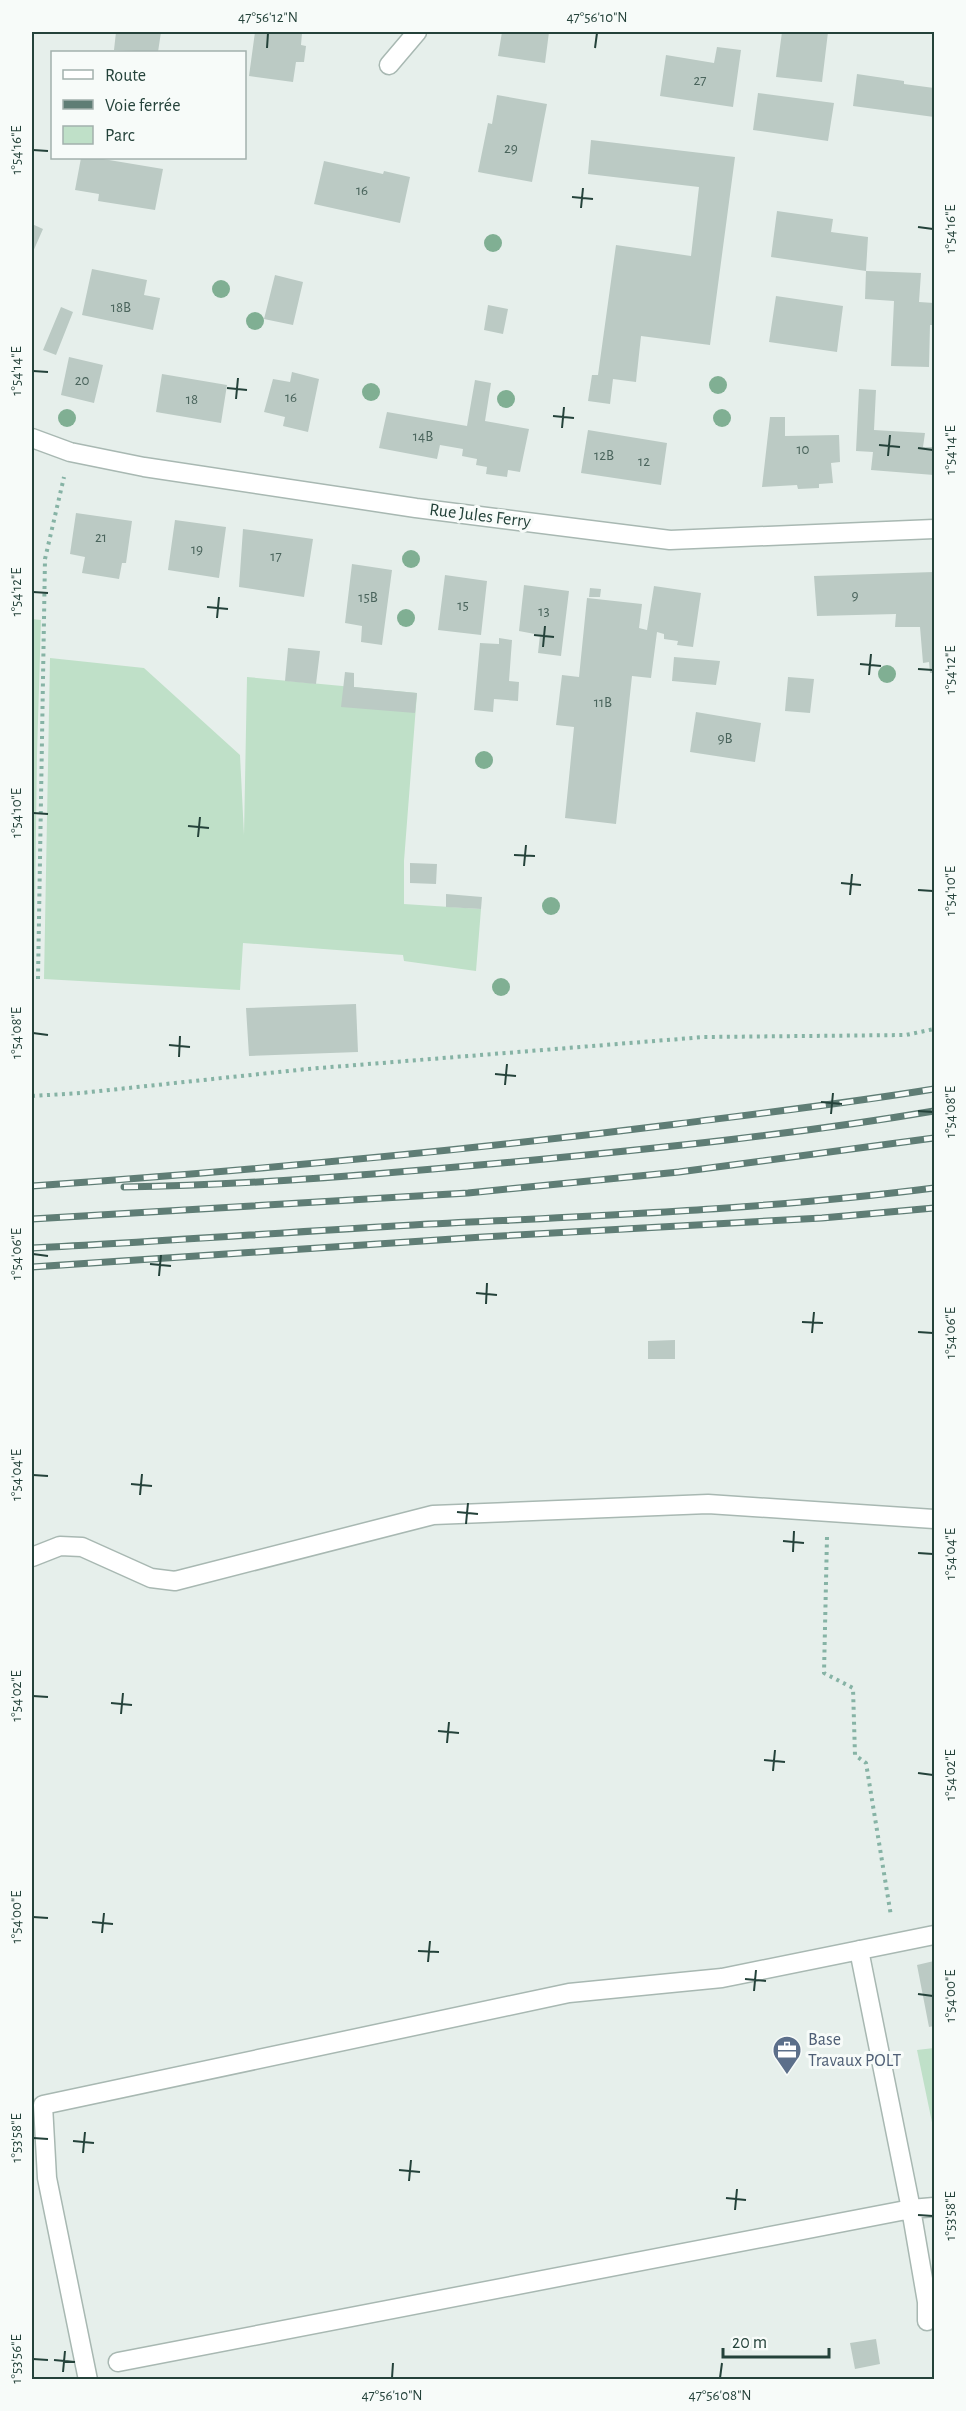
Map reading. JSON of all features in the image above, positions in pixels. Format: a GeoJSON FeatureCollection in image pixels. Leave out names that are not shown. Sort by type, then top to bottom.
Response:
{"type":"FeatureCollection","features":[{"type":"Feature","properties":{"kind":"street"},"geometry":{"type":"LineString","coordinates":[[389,65],[417,32]]}},
{"type":"Feature","properties":{"kind":"street","name":"Rue Jules Ferry"},"geometry":{"type":"LineString","coordinates":[[32,438],[70,452],[144,467],[416,508],[670,540],[934,529]]}},
{"type":"Feature","properties":{"kind":"street"},"geometry":{"type":"LineString","coordinates":[[32,1557],[60,1546],[82,1547],[151,1578],[175,1581],[433,1515],[708,1504],[934,1519]]}},
{"type":"Feature","properties":{"kind":"street"},"geometry":{"type":"LineString","coordinates":[[88,2379],[47,2178],[43,2105],[569,1993],[722,1978],[934,1935]]}},
{"type":"Feature","properties":{"kind":"street"},"geometry":{"type":"LineString","coordinates":[[859,1950],[911,2209],[927,2302],[927,2321]]}},
{"type":"Feature","properties":{"kind":"street"},"geometry":{"type":"LineString","coordinates":[[118,2362],[911,2209],[934,2207]]}},
{"type":"Feature","properties":{"kind":"path"},"geometry":{"type":"LineString","coordinates":[[38,979],[45,560],[65,477]]}},
{"type":"Feature","properties":{"kind":"path"},"geometry":{"type":"LineString","coordinates":[[32,1096],[81,1093],[307,1069],[704,1037],[906,1035],[934,1029]]}},
{"type":"Feature","properties":{"kind":"path"},"geometry":{"type":"LineString","coordinates":[[828,1511],[824,1673],[853,1688],[855,1755],[866,1763],[895,1943]]}},
{"type":"Feature","properties":{"kind":"green space"},"geometry":{"type":"Polygon","coordinates":[[[32,619],[41,620],[34,979],[32,979],[32,619]]]}},
{"type":"Feature","properties":{"kind":"green space"},"geometry":{"type":"Polygon","coordinates":[[[50,658],[144,668],[240,755],[244,835],[247,677],[417,693],[404,861],[404,904],[481,909],[476,971],[404,961],[403,955],[243,943],[240,990],[44,979],[50,658]]]}},
{"type":"Feature","properties":{"kind":"green space"},"geometry":{"type":"Polygon","coordinates":[[[934,2048],[934,2132],[917,2050],[934,2048]]]}},
{"type":"Feature","properties":{"kind":"building"},"geometry":{"type":"Polygon","coordinates":[[[116,32],[161,32],[158,51],[114,50],[116,32]]]}},
{"type":"Feature","properties":{"kind":"building"},"geometry":{"type":"Polygon","coordinates":[[[255,32],[302,33],[301,45],[306,46],[304,62],[296,62],[293,82],[249,76],[255,32]]]}},
{"type":"Feature","properties":{"kind":"building"},"geometry":{"type":"Polygon","coordinates":[[[502,32],[549,32],[545,63],[498,56],[502,32]]]}},
{"type":"Feature","properties":{"kind":"building"},"geometry":{"type":"Polygon","coordinates":[[[782,32],[828,32],[822,82],[776,77],[782,32]]]}},
{"type":"Feature","properties":{"kind":"building"},"geometry":{"type":"Polygon","coordinates":[[[717,47],[741,50],[733,107],[660,96],[666,55],[714,63],[717,47]]]}},
{"type":"Feature","properties":{"kind":"building"},"geometry":{"type":"Polygon","coordinates":[[[857,74],[934,88],[934,117],[853,106],[857,74]]]}},
{"type":"Feature","properties":{"kind":"building"},"geometry":{"type":"Polygon","coordinates":[[[758,93],[834,103],[828,141],[753,130],[758,93]]]}},
{"type":"Feature","properties":{"kind":"building"},"geometry":{"type":"Polygon","coordinates":[[[497,95],[547,104],[532,182],[478,172],[488,123],[492,124],[497,95]]]}},
{"type":"Feature","properties":{"kind":"building"},"geometry":{"type":"Polygon","coordinates":[[[591,140],[735,157],[710,345],[641,336],[636,382],[613,379],[610,404],[588,401],[592,375],[598,375],[616,245],[691,256],[699,187],[588,174],[591,140]]]}},
{"type":"Feature","properties":{"kind":"building"},"geometry":{"type":"Polygon","coordinates":[[[81,159],[103,159],[163,169],[155,210],[98,201],[99,194],[75,190],[81,159]]]}},
{"type":"Feature","properties":{"kind":"building"},"geometry":{"type":"Polygon","coordinates":[[[324,161],[383,174],[384,171],[410,177],[400,223],[314,204],[324,161]]]}},
{"type":"Feature","properties":{"kind":"building"},"geometry":{"type":"Polygon","coordinates":[[[777,211],[833,219],[831,232],[868,237],[866,271],[771,257],[777,211]]]}},
{"type":"Feature","properties":{"kind":"building"},"geometry":{"type":"Polygon","coordinates":[[[32,224],[43,229],[32,254],[32,224]]]}},
{"type":"Feature","properties":{"kind":"building"},"geometry":{"type":"Polygon","coordinates":[[[92,269],[147,280],[144,295],[160,298],[153,330],[82,315],[92,269]]]}},
{"type":"Feature","properties":{"kind":"building"},"geometry":{"type":"Polygon","coordinates":[[[866,271],[921,273],[919,302],[934,303],[934,325],[930,325],[929,367],[891,366],[894,301],[865,299],[866,271]]]}},
{"type":"Feature","properties":{"kind":"building"},"geometry":{"type":"Polygon","coordinates":[[[275,275],[303,282],[293,325],[264,319],[275,275]]]}},
{"type":"Feature","properties":{"kind":"building"},"geometry":{"type":"Polygon","coordinates":[[[776,296],[843,306],[837,352],[769,342],[776,296]]]}},
{"type":"Feature","properties":{"kind":"building"},"geometry":{"type":"Polygon","coordinates":[[[488,305],[508,309],[503,334],[484,330],[488,305]]]}},
{"type":"Feature","properties":{"kind":"building"},"geometry":{"type":"Polygon","coordinates":[[[61,307],[73,312],[56,355],[43,350],[61,307]]]}},
{"type":"Feature","properties":{"kind":"building"},"geometry":{"type":"Polygon","coordinates":[[[69,357],[103,365],[94,403],[61,395],[69,357]]]}},
{"type":"Feature","properties":{"kind":"building"},"geometry":{"type":"Polygon","coordinates":[[[292,372],[319,379],[308,432],[283,426],[285,417],[264,412],[273,379],[290,382],[292,372]]]}},
{"type":"Feature","properties":{"kind":"building"},"geometry":{"type":"Polygon","coordinates":[[[162,374],[227,385],[221,423],[156,412],[162,374]]]}},
{"type":"Feature","properties":{"kind":"building"},"geometry":{"type":"Polygon","coordinates":[[[475,380],[491,383],[485,421],[529,429],[520,472],[508,470],[507,477],[486,474],[487,467],[476,465],[477,459],[462,456],[463,449],[440,445],[437,459],[379,448],[387,412],[467,426],[475,380]]]}},
{"type":"Feature","properties":{"kind":"building"},"geometry":{"type":"Polygon","coordinates":[[[859,389],[876,390],[874,430],[925,433],[923,447],[934,447],[934,475],[871,470],[873,452],[856,451],[859,389]]]}},
{"type":"Feature","properties":{"kind":"building"},"geometry":{"type":"Polygon","coordinates":[[[770,417],[785,417],[785,436],[839,435],[840,462],[831,463],[833,483],[819,484],[819,488],[798,489],[797,485],[762,487],[770,417]]]}},
{"type":"Feature","properties":{"kind":"building"},"geometry":{"type":"Polygon","coordinates":[[[588,430],[667,443],[661,485],[581,473],[588,430]]]}},
{"type":"Feature","properties":{"kind":"building"},"geometry":{"type":"Polygon","coordinates":[[[76,513],[132,521],[126,563],[122,563],[119,579],[82,573],[85,557],[70,554],[76,513]]]}},
{"type":"Feature","properties":{"kind":"building"},"geometry":{"type":"Polygon","coordinates":[[[175,520],[226,527],[219,578],[168,570],[175,520]]]}},
{"type":"Feature","properties":{"kind":"building"},"geometry":{"type":"Polygon","coordinates":[[[243,529],[313,539],[304,597],[239,587],[243,529]]]}},
{"type":"Feature","properties":{"kind":"building"},"geometry":{"type":"Polygon","coordinates":[[[352,564],[392,570],[382,645],[361,642],[362,626],[345,623],[352,564]]]}},
{"type":"Feature","properties":{"kind":"building"},"geometry":{"type":"Polygon","coordinates":[[[934,572],[934,673],[930,673],[929,662],[923,663],[920,627],[895,627],[896,614],[817,616],[814,576],[934,572]]]}},
{"type":"Feature","properties":{"kind":"building"},"geometry":{"type":"Polygon","coordinates":[[[445,575],[487,581],[481,635],[438,630],[445,575]]]}},
{"type":"Feature","properties":{"kind":"building"},"geometry":{"type":"Polygon","coordinates":[[[524,585],[569,591],[561,656],[538,653],[540,635],[519,631],[524,585]]]}},
{"type":"Feature","properties":{"kind":"building"},"geometry":{"type":"Polygon","coordinates":[[[654,586],[701,593],[693,647],[677,645],[678,641],[664,639],[664,634],[657,632],[651,678],[632,676],[616,824],[565,818],[574,727],[556,725],[562,675],[579,677],[587,598],[642,604],[639,628],[647,630],[654,586]]]}},
{"type":"Feature","properties":{"kind":"building"},"geometry":{"type":"Polygon","coordinates":[[[590,588],[601,589],[600,597],[589,597],[590,588]]]}},
{"type":"Feature","properties":{"kind":"building"},"geometry":{"type":"Polygon","coordinates":[[[499,638],[512,640],[509,681],[519,682],[518,701],[494,699],[493,712],[474,710],[480,643],[499,644],[499,638]]]}},
{"type":"Feature","properties":{"kind":"building"},"geometry":{"type":"Polygon","coordinates":[[[288,648],[320,651],[316,684],[285,681],[288,648]]]}},
{"type":"Feature","properties":{"kind":"building"},"geometry":{"type":"Polygon","coordinates":[[[674,657],[720,661],[716,685],[672,681],[674,657]]]}},
{"type":"Feature","properties":{"kind":"building"},"geometry":{"type":"Polygon","coordinates":[[[345,672],[354,673],[354,687],[417,693],[415,713],[341,707],[345,672]]]}},
{"type":"Feature","properties":{"kind":"building"},"geometry":{"type":"Polygon","coordinates":[[[788,677],[814,679],[810,713],[785,711],[788,677]]]}},
{"type":"Feature","properties":{"kind":"building"},"geometry":{"type":"Polygon","coordinates":[[[696,712],[761,723],[755,762],[690,752],[696,712]]]}},
{"type":"Feature","properties":{"kind":"building"},"geometry":{"type":"Polygon","coordinates":[[[410,863],[437,864],[436,884],[410,883],[410,863]]]}},
{"type":"Feature","properties":{"kind":"building"},"geometry":{"type":"Polygon","coordinates":[[[446,894],[482,897],[481,909],[446,907],[446,894]]]}},
{"type":"Feature","properties":{"kind":"building"},"geometry":{"type":"Polygon","coordinates":[[[356,1004],[358,1052],[249,1056],[246,1008],[356,1004]]]}},
{"type":"Feature","properties":{"kind":"building"},"geometry":{"type":"Polygon","coordinates":[[[675,1340],[675,1359],[648,1359],[648,1341],[675,1340]]]}},
{"type":"Feature","properties":{"kind":"building"},"geometry":{"type":"Polygon","coordinates":[[[934,1961],[934,2026],[929,2027],[917,1965],[934,1961]]]}},
{"type":"Feature","properties":{"kind":"building"},"geometry":{"type":"Polygon","coordinates":[[[876,2339],[880,2364],[855,2369],[850,2343],[876,2339]]]}},
{"type":"Feature","properties":{"kind":"railway"},"geometry":{"type":"LineString","coordinates":[[32,1186],[435,1152],[774,1112],[934,1089]]}},
{"type":"Feature","properties":{"kind":"railway"},"geometry":{"type":"LineString","coordinates":[[124,1187],[274,1181],[524,1161],[781,1134],[934,1111]]}},
{"type":"Feature","properties":{"kind":"railway"},"geometry":{"type":"LineString","coordinates":[[32,1219],[468,1193],[679,1172],[934,1138]]}},
{"type":"Feature","properties":{"kind":"railway"},"geometry":{"type":"LineString","coordinates":[[32,1248],[674,1211],[804,1202],[934,1188]]}},
{"type":"Feature","properties":{"kind":"railway"},"geometry":{"type":"LineString","coordinates":[[32,1267],[483,1237],[822,1218],[934,1208]]}},
{"type":"Feature","properties":{"kind":"place","name":"Base Travaux POLT"},"geometry":{"type":"Point","coordinates":[787,2076]}}]}
